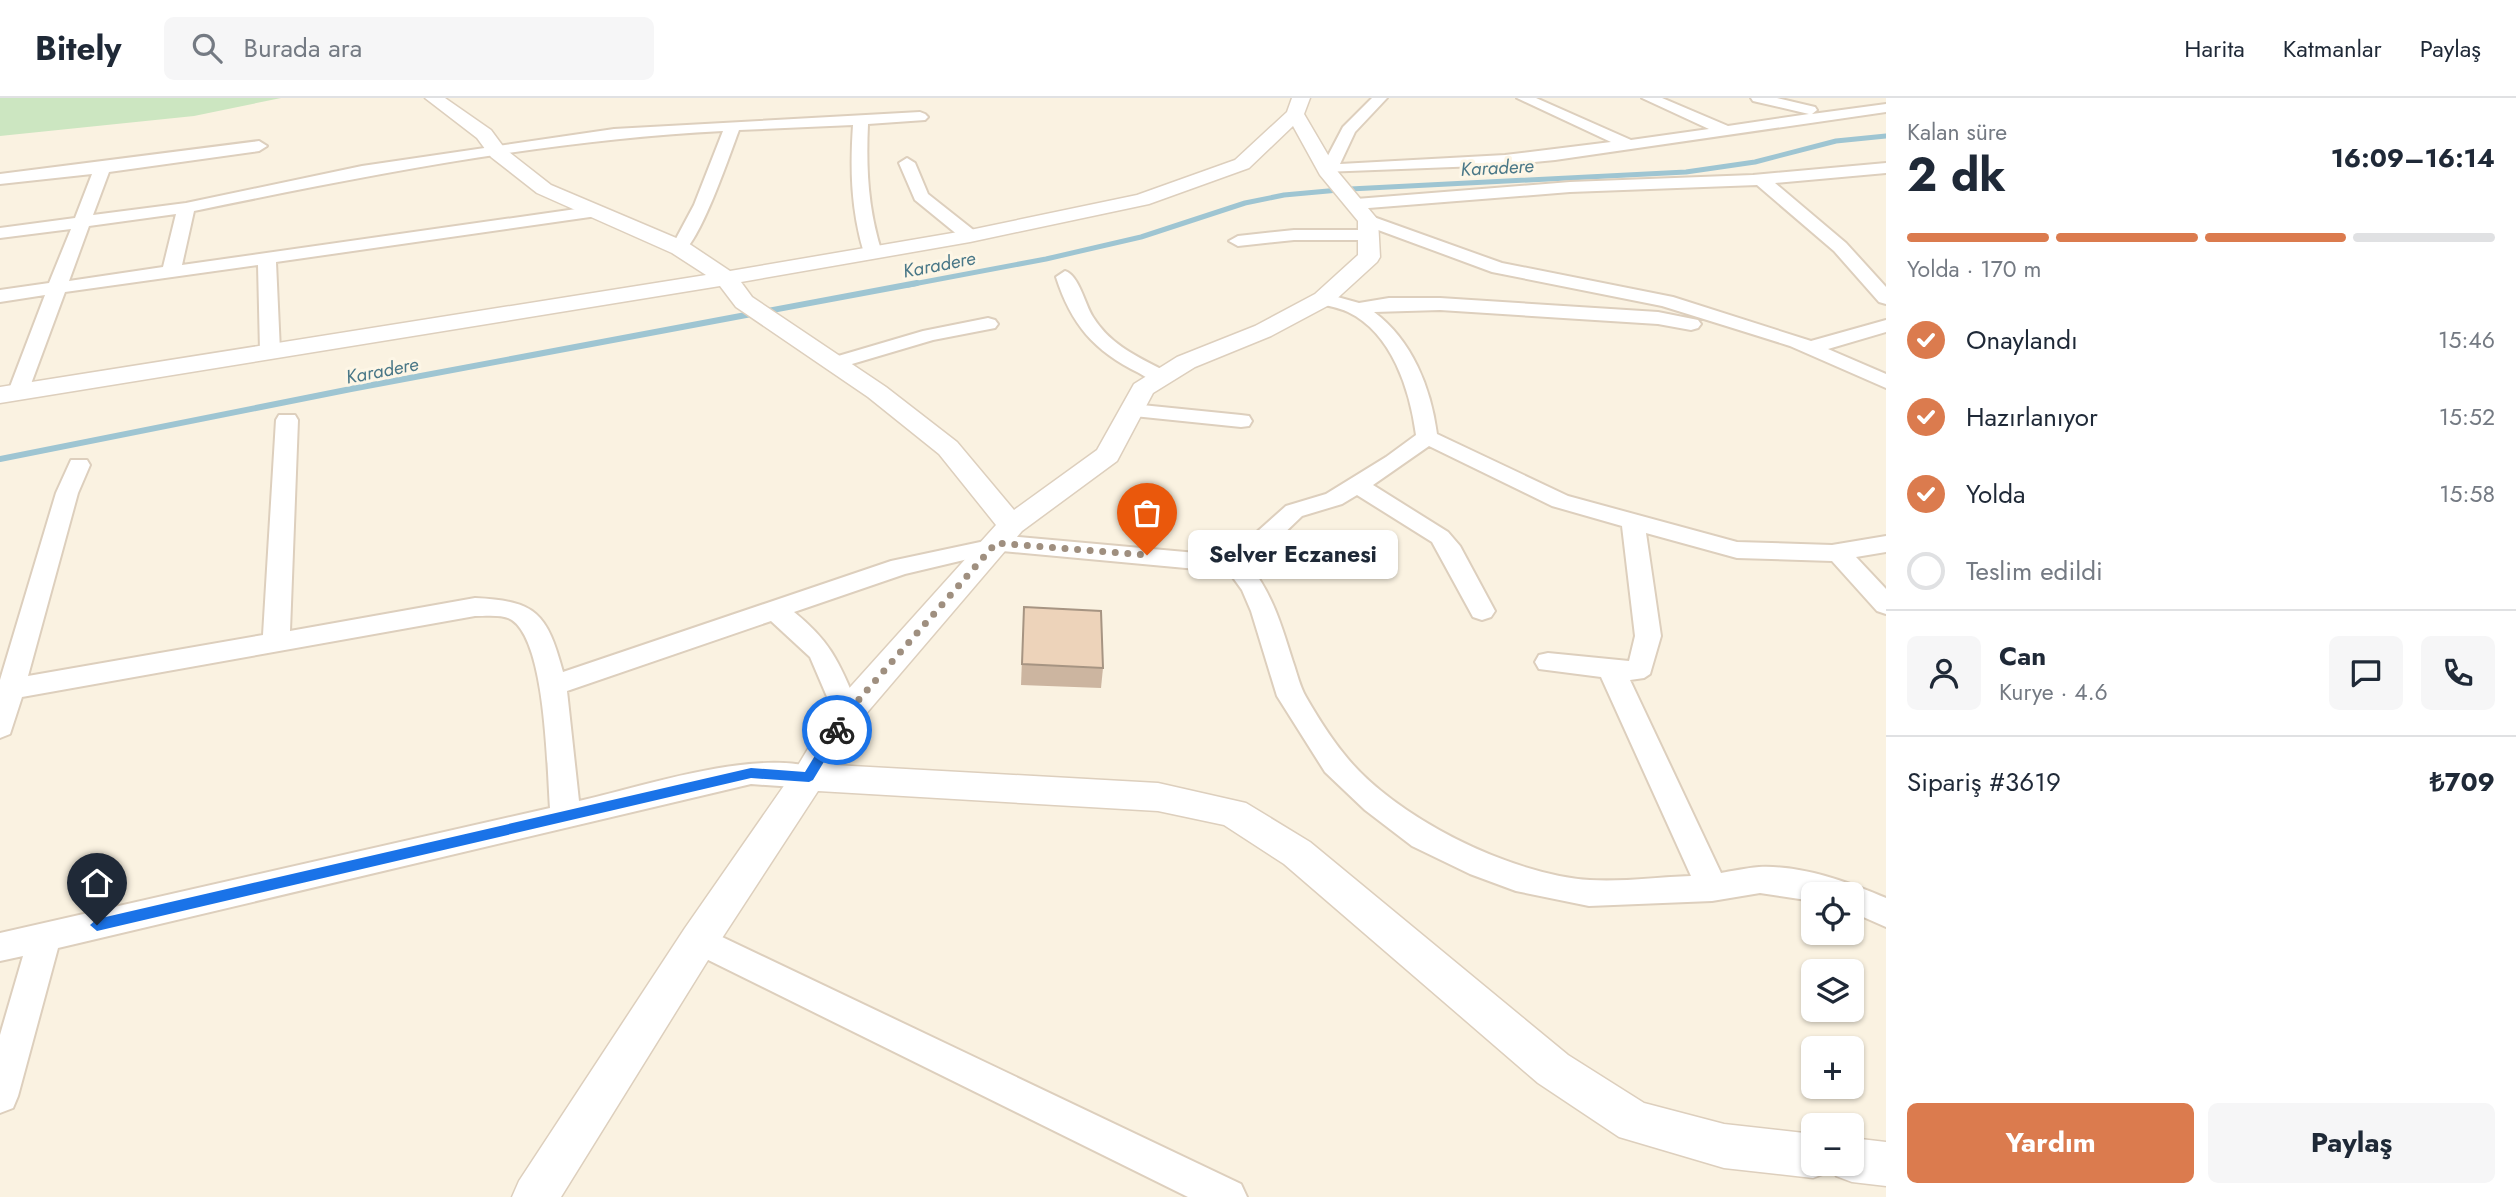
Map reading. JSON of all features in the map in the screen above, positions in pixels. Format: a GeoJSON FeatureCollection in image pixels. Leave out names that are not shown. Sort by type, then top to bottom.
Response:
{"type":"FeatureCollection","features":[{"type":"Feature","properties":{"kind":"street"},"geometry":{"type":"LineString","coordinates":[[434,98],[465,110],[498,153],[544,189],[680,248],[726,278],[744,302],[772,323],[877,392],[948,448],[1000,538]]}},
{"type":"Feature","properties":{"kind":"street"},"geometry":{"type":"LineString","coordinates":[[1350,200],[1348,130],[1380,98]]}},
{"type":"Feature","properties":{"kind":"street"},"geometry":{"type":"LineString","coordinates":[[1524,98],[1629,144]]}},
{"type":"Feature","properties":{"kind":"street"},"geometry":{"type":"LineString","coordinates":[[1649,98],[1728,131]]}},
{"type":"Feature","properties":{"kind":"street"},"geometry":{"type":"LineString","coordinates":[[1758,98],[1814,113]]}},
{"type":"Feature","properties":{"kind":"street"},"geometry":{"type":"LineString","coordinates":[[1794,98],[1814,113]]}},
{"type":"Feature","properties":{"kind":"street"},"geometry":{"type":"LineString","coordinates":[[9,393],[873,253],[1142,200],[1242,164],[1298,106],[1350,200],[1369,257],[1323,299],[1263,331],[1186,362],[1143,389],[1108,455],[1000,538],[847,713],[809,777],[699,940],[535,1197]]}},
{"type":"Feature","properties":{"kind":"street"},"geometry":{"type":"LineString","coordinates":[[1238,242],[1294,235],[1350,200],[1505,160],[1728,131],[1814,113],[1886,108]]}},
{"type":"Feature","properties":{"kind":"street"},"geometry":{"type":"LineString","coordinates":[[0,233],[186,208],[362,172],[614,134],[920,117]]}},
{"type":"Feature","properties":{"kind":"street"},"geometry":{"type":"LineString","coordinates":[[861,120],[857,180],[862,223],[873,253]]}},
{"type":"Feature","properties":{"kind":"street"},"geometry":{"type":"LineString","coordinates":[[680,248],[702,205],[733,126]]}},
{"type":"Feature","properties":{"kind":"street"},"geometry":{"type":"LineString","coordinates":[[0,179],[259,146]]}},
{"type":"Feature","properties":{"kind":"street"},"geometry":{"type":"LineString","coordinates":[[907,163],[921,196],[970,236]]}},
{"type":"Feature","properties":{"kind":"street"},"geometry":{"type":"LineString","coordinates":[[9,393],[56,289],[102,168]]}},
{"type":"Feature","properties":{"kind":"street"},"geometry":{"type":"LineString","coordinates":[[1350,200],[1760,179],[1886,168]]}},
{"type":"Feature","properties":{"kind":"street"},"geometry":{"type":"LineString","coordinates":[[1865,169],[1886,186]]}},
{"type":"Feature","properties":{"kind":"street"},"geometry":{"type":"LineString","coordinates":[[1760,179],[1840,247],[1886,298]]}},
{"type":"Feature","properties":{"kind":"street"},"geometry":{"type":"LineString","coordinates":[[1350,200],[1498,268],[1666,301],[1803,345],[1886,382]]}},
{"type":"Feature","properties":{"kind":"street"},"geometry":{"type":"LineString","coordinates":[[171,273],[186,208]]}},
{"type":"Feature","properties":{"kind":"street"},"geometry":{"type":"LineString","coordinates":[[0,296],[597,211]]}},
{"type":"Feature","properties":{"kind":"street"},"geometry":{"type":"LineString","coordinates":[[267,260],[270,351]]}},
{"type":"Feature","properties":{"kind":"street"},"geometry":{"type":"LineString","coordinates":[[1065,277],[1071,295],[1091,328],[1105,343],[1112,350],[1162,377]]}},
{"type":"Feature","properties":{"kind":"street"},"geometry":{"type":"LineString","coordinates":[[1323,299],[1358,309],[1383,330],[1406,363],[1425,419],[1427,436]]}},
{"type":"Feature","properties":{"kind":"street"},"geometry":{"type":"LineString","coordinates":[[1358,309],[1389,304],[1427,304],[1658,318],[1803,345],[1886,326]]}},
{"type":"Feature","properties":{"kind":"street"},"geometry":{"type":"LineString","coordinates":[[835,363],[930,335],[988,324]]}},
{"type":"Feature","properties":{"kind":"street"},"geometry":{"type":"LineString","coordinates":[[1849,366],[1886,397]]}},
{"type":"Feature","properties":{"kind":"street"},"geometry":{"type":"LineString","coordinates":[[1132,410],[1241,421]]}},
{"type":"Feature","properties":{"kind":"street"},"geometry":{"type":"LineString","coordinates":[[276,643],[287,420]]}},
{"type":"Feature","properties":{"kind":"street"},"geometry":{"type":"LineString","coordinates":[[1236,565],[1294,511],[1334,499],[1394,462],[1427,436]]}},
{"type":"Feature","properties":{"kind":"street"},"geometry":{"type":"LineString","coordinates":[[1427,436],[1560,500],[1633,523],[1737,550],[1838,552],[1886,544]]}},
{"type":"Feature","properties":{"kind":"street"},"geometry":{"type":"LineString","coordinates":[[0,727],[67,493],[79,466]]}},
{"type":"Feature","properties":{"kind":"street"},"geometry":{"type":"LineString","coordinates":[[1357,485],[1440,537],[1448,546],[1482,611]]}},
{"type":"Feature","properties":{"kind":"street"},"geometry":{"type":"LineString","coordinates":[[1548,662],[1635,671],[1641,667],[1648,636],[1633,523]]}},
{"type":"Feature","properties":{"kind":"street"},"geometry":{"type":"LineString","coordinates":[[555,685],[900,567],[1000,538],[1236,565],[1253,587],[1264,611],[1291,696],[1335,764],[1398,820],[1433,842],[1481,865],[1553,887],[1589,893],[1712,888],[1770,881],[1801,884]]}},
{"type":"Feature","properties":{"kind":"street"},"geometry":{"type":"LineString","coordinates":[[1838,552],[1886,605]]}},
{"type":"Feature","properties":{"kind":"street"},"geometry":{"type":"LineString","coordinates":[[11,689],[475,607],[503,608],[523,615],[536,633],[555,685],[565,816]]}},
{"type":"Feature","properties":{"kind":"street"},"geometry":{"type":"LineString","coordinates":[[773,609],[805,635],[821,653],[847,713]]}},
{"type":"Feature","properties":{"kind":"street"},"geometry":{"type":"LineString","coordinates":[[1611,669],[1712,888]]}},
{"type":"Feature","properties":{"kind":"street"},"geometry":{"type":"LineString","coordinates":[[0,947],[751,773],[1158,797],[1233,813],[1297,853],[1553,1069],[1634,1122],[1724,1146],[1801,1155]]}},
{"type":"Feature","properties":{"kind":"street"},"geometry":{"type":"LineString","coordinates":[[1864,903],[1886,913]]}},
{"type":"Feature","properties":{"kind":"street"},"geometry":{"type":"LineString","coordinates":[[0,1096],[44,937]]}},
{"type":"Feature","properties":{"kind":"street"},"geometry":{"type":"LineString","coordinates":[[699,940],[1228,1197]]}},
{"type":"Feature","properties":{"kind":"street"},"geometry":{"type":"LineString","coordinates":[[1864,1161],[1886,1164]]}},
{"type":"Feature","properties":{"kind":"green space"},"geometry":{"type":"Polygon","coordinates":[[[0,98],[281,98],[194,116],[0,136],[0,98]]]}},
{"type":"Feature","properties":{"kind":"building"},"geometry":{"type":"Polygon","coordinates":[[[1024,607],[1101,611],[1103,668],[1022,664],[1024,607]]]}},
{"type":"Feature","properties":{"kind":"waterway","name":"Karadere"},"geometry":{"type":"LineString","coordinates":[[908,285],[1046,259],[1141,237],[1245,203],[1284,195],[1350,189],[1686,172],[1755,162],[1836,141],[1886,136]]}},
{"type":"Feature","properties":{"kind":"waterway","name":"Karadere"},"geometry":{"type":"LineString","coordinates":[[0,459],[351,389],[917,283]]}},
{"type":"Feature","properties":{"kind":"way so far"},"geometry":{"type":"LineString","coordinates":[[837,730],[847,713],[996,543],[1147,555]]}},
{"type":"Feature","properties":{"kind":"place","name":"Selver Eczanesi"},"geometry":{"type":"Point","coordinates":[1147,555]}},
{"type":"Feature","properties":{"kind":"route"},"geometry":{"type":"LineString","coordinates":[[97,925],[751,773],[809,777],[837,730]]}}]}
